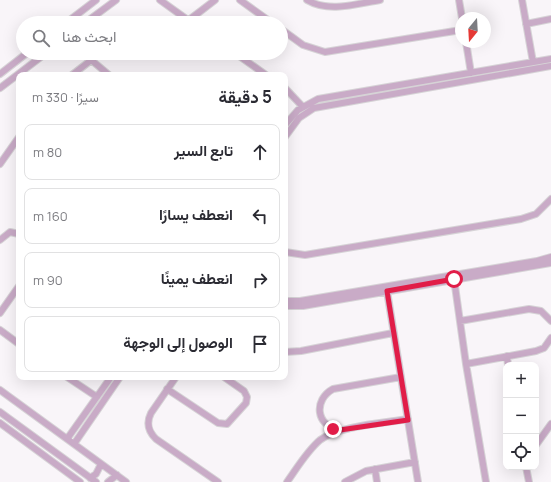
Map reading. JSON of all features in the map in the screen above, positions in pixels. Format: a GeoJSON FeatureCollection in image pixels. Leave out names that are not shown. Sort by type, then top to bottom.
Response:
{"type":"FeatureCollection","features":[{"type":"Feature","properties":{"kind":"street"},"geometry":{"type":"LineString","coordinates":[[75,16],[96,0]]}},
{"type":"Feature","properties":{"kind":"street"},"geometry":{"type":"LineString","coordinates":[[94,16],[116,0]]}},
{"type":"Feature","properties":{"kind":"street"},"geometry":{"type":"LineString","coordinates":[[160,0],[182,16]]}},
{"type":"Feature","properties":{"kind":"street"},"geometry":{"type":"LineString","coordinates":[[197,16],[215,0]]}},
{"type":"Feature","properties":{"kind":"street"},"geometry":{"type":"LineString","coordinates":[[240,0],[262,16]]}},
{"type":"Feature","properties":{"kind":"street"},"geometry":{"type":"LineString","coordinates":[[307,0],[317,5],[330,7],[380,0]]}},
{"type":"Feature","properties":{"kind":"street"},"geometry":{"type":"LineString","coordinates":[[459,0],[461,12]]}},
{"type":"Feature","properties":{"kind":"street"},"geometry":{"type":"LineString","coordinates":[[522,0],[533,62]]}},
{"type":"Feature","properties":{"kind":"street"},"geometry":{"type":"LineString","coordinates":[[526,24],[551,19]]}},
{"type":"Feature","properties":{"kind":"street"},"geometry":{"type":"LineString","coordinates":[[288,34],[310,48],[325,52],[455,31]]}},
{"type":"Feature","properties":{"kind":"street"},"geometry":{"type":"LineString","coordinates":[[467,48],[472,73]]}},
{"type":"Feature","properties":{"kind":"street"},"geometry":{"type":"LineString","coordinates":[[288,122],[302,106],[318,99],[551,59]]}},
{"type":"Feature","properties":{"kind":"street"},"geometry":{"type":"LineString","coordinates":[[0,74],[18,60]]}},
{"type":"Feature","properties":{"kind":"street"},"geometry":{"type":"LineString","coordinates":[[21,72],[37,60]]}},
{"type":"Feature","properties":{"kind":"street"},"geometry":{"type":"LineString","coordinates":[[245,60],[262,72]]}},
{"type":"Feature","properties":{"kind":"street"},"geometry":{"type":"LineString","coordinates":[[76,72],[90,61],[105,72]]}},
{"type":"Feature","properties":{"kind":"street"},"geometry":{"type":"LineString","coordinates":[[288,133],[299,118],[314,108],[551,66]]}},
{"type":"Feature","properties":{"kind":"street"},"geometry":{"type":"LineString","coordinates":[[0,88],[16,76]]}},
{"type":"Feature","properties":{"kind":"street"},"geometry":{"type":"LineString","coordinates":[[288,91],[302,106]]}},
{"type":"Feature","properties":{"kind":"street"},"geometry":{"type":"LineString","coordinates":[[0,164],[16,141]]}},
{"type":"Feature","properties":{"kind":"street"},"geometry":{"type":"LineString","coordinates":[[288,252],[305,255],[521,219],[536,214],[551,199]]}},
{"type":"Feature","properties":{"kind":"street"},"geometry":{"type":"LineString","coordinates":[[0,240],[10,232],[16,233]]}},
{"type":"Feature","properties":{"kind":"street"},"geometry":{"type":"LineString","coordinates":[[288,301],[300,301],[537,261],[551,257]]}},
{"type":"Feature","properties":{"kind":"street"},"geometry":{"type":"LineString","coordinates":[[288,306],[303,306],[551,263]]}},
{"type":"Feature","properties":{"kind":"street"},"geometry":{"type":"LineString","coordinates":[[454,279],[466,364],[486,482]]}},
{"type":"Feature","properties":{"kind":"street"},"geometry":{"type":"LineString","coordinates":[[0,313],[16,290]]}},
{"type":"Feature","properties":{"kind":"street"},"geometry":{"type":"LineString","coordinates":[[387,291],[418,482]]}},
{"type":"Feature","properties":{"kind":"street"},"geometry":{"type":"LineString","coordinates":[[460,321],[529,309],[541,311],[551,321]]}},
{"type":"Feature","properties":{"kind":"street"},"geometry":{"type":"LineString","coordinates":[[0,330],[16,342]]}},
{"type":"Feature","properties":{"kind":"street"},"geometry":{"type":"LineString","coordinates":[[288,352],[301,351],[393,333]]}},
{"type":"Feature","properties":{"kind":"street"},"geometry":{"type":"LineString","coordinates":[[466,364],[536,351],[544,348],[551,338]]}},
{"type":"Feature","properties":{"kind":"street"},"geometry":{"type":"LineString","coordinates":[[507,356],[508,362]]}},
{"type":"Feature","properties":{"kind":"street"},"geometry":{"type":"LineString","coordinates":[[340,430],[328,426],[320,416],[320,403],[327,392],[333,389],[401,377]]}},
{"type":"Feature","properties":{"kind":"street"},"geometry":{"type":"LineString","coordinates":[[71,380],[96,397]]}},
{"type":"Feature","properties":{"kind":"street"},"geometry":{"type":"LineString","coordinates":[[67,439],[109,380]]}},
{"type":"Feature","properties":{"kind":"street"},"geometry":{"type":"LineString","coordinates":[[74,444],[118,380]]}},
{"type":"Feature","properties":{"kind":"street"},"geometry":{"type":"LineString","coordinates":[[174,380],[150,413],[148,418],[149,431],[156,439],[218,482]]}},
{"type":"Feature","properties":{"kind":"street"},"geometry":{"type":"LineString","coordinates":[[167,389],[218,423],[227,424],[246,403],[248,397],[244,391],[228,380]]}},
{"type":"Feature","properties":{"kind":"street"},"geometry":{"type":"LineString","coordinates":[[0,390],[126,482]]}},
{"type":"Feature","properties":{"kind":"street"},"geometry":{"type":"LineString","coordinates":[[0,412],[96,482]]}},
{"type":"Feature","properties":{"kind":"street"},"geometry":{"type":"LineString","coordinates":[[288,482],[317,443],[327,435],[340,430],[408,420]]}},
{"type":"Feature","properties":{"kind":"street"},"geometry":{"type":"LineString","coordinates":[[0,423],[80,482]]}},
{"type":"Feature","properties":{"kind":"street"},"geometry":{"type":"LineString","coordinates":[[539,441],[551,424]]}},
{"type":"Feature","properties":{"kind":"street"},"geometry":{"type":"LineString","coordinates":[[345,482],[357,474],[414,462]]}},
{"type":"Feature","properties":{"kind":"street"},"geometry":{"type":"LineString","coordinates":[[90,478],[96,474],[101,464]]}},
{"type":"Feature","properties":{"kind":"street"},"geometry":{"type":"LineString","coordinates":[[375,469],[377,482]]}},
{"type":"Feature","properties":{"kind":"street"},"geometry":{"type":"LineString","coordinates":[[527,470],[529,482]]}},
{"type":"Feature","properties":{"kind":"street"},"geometry":{"type":"LineString","coordinates":[[108,482],[117,476]]}},
{"type":"Feature","properties":{"kind":"route"},"geometry":{"type":"LineString","coordinates":[[333,429],[340,430],[408,420],[387,291],[454,279]]}}]}
